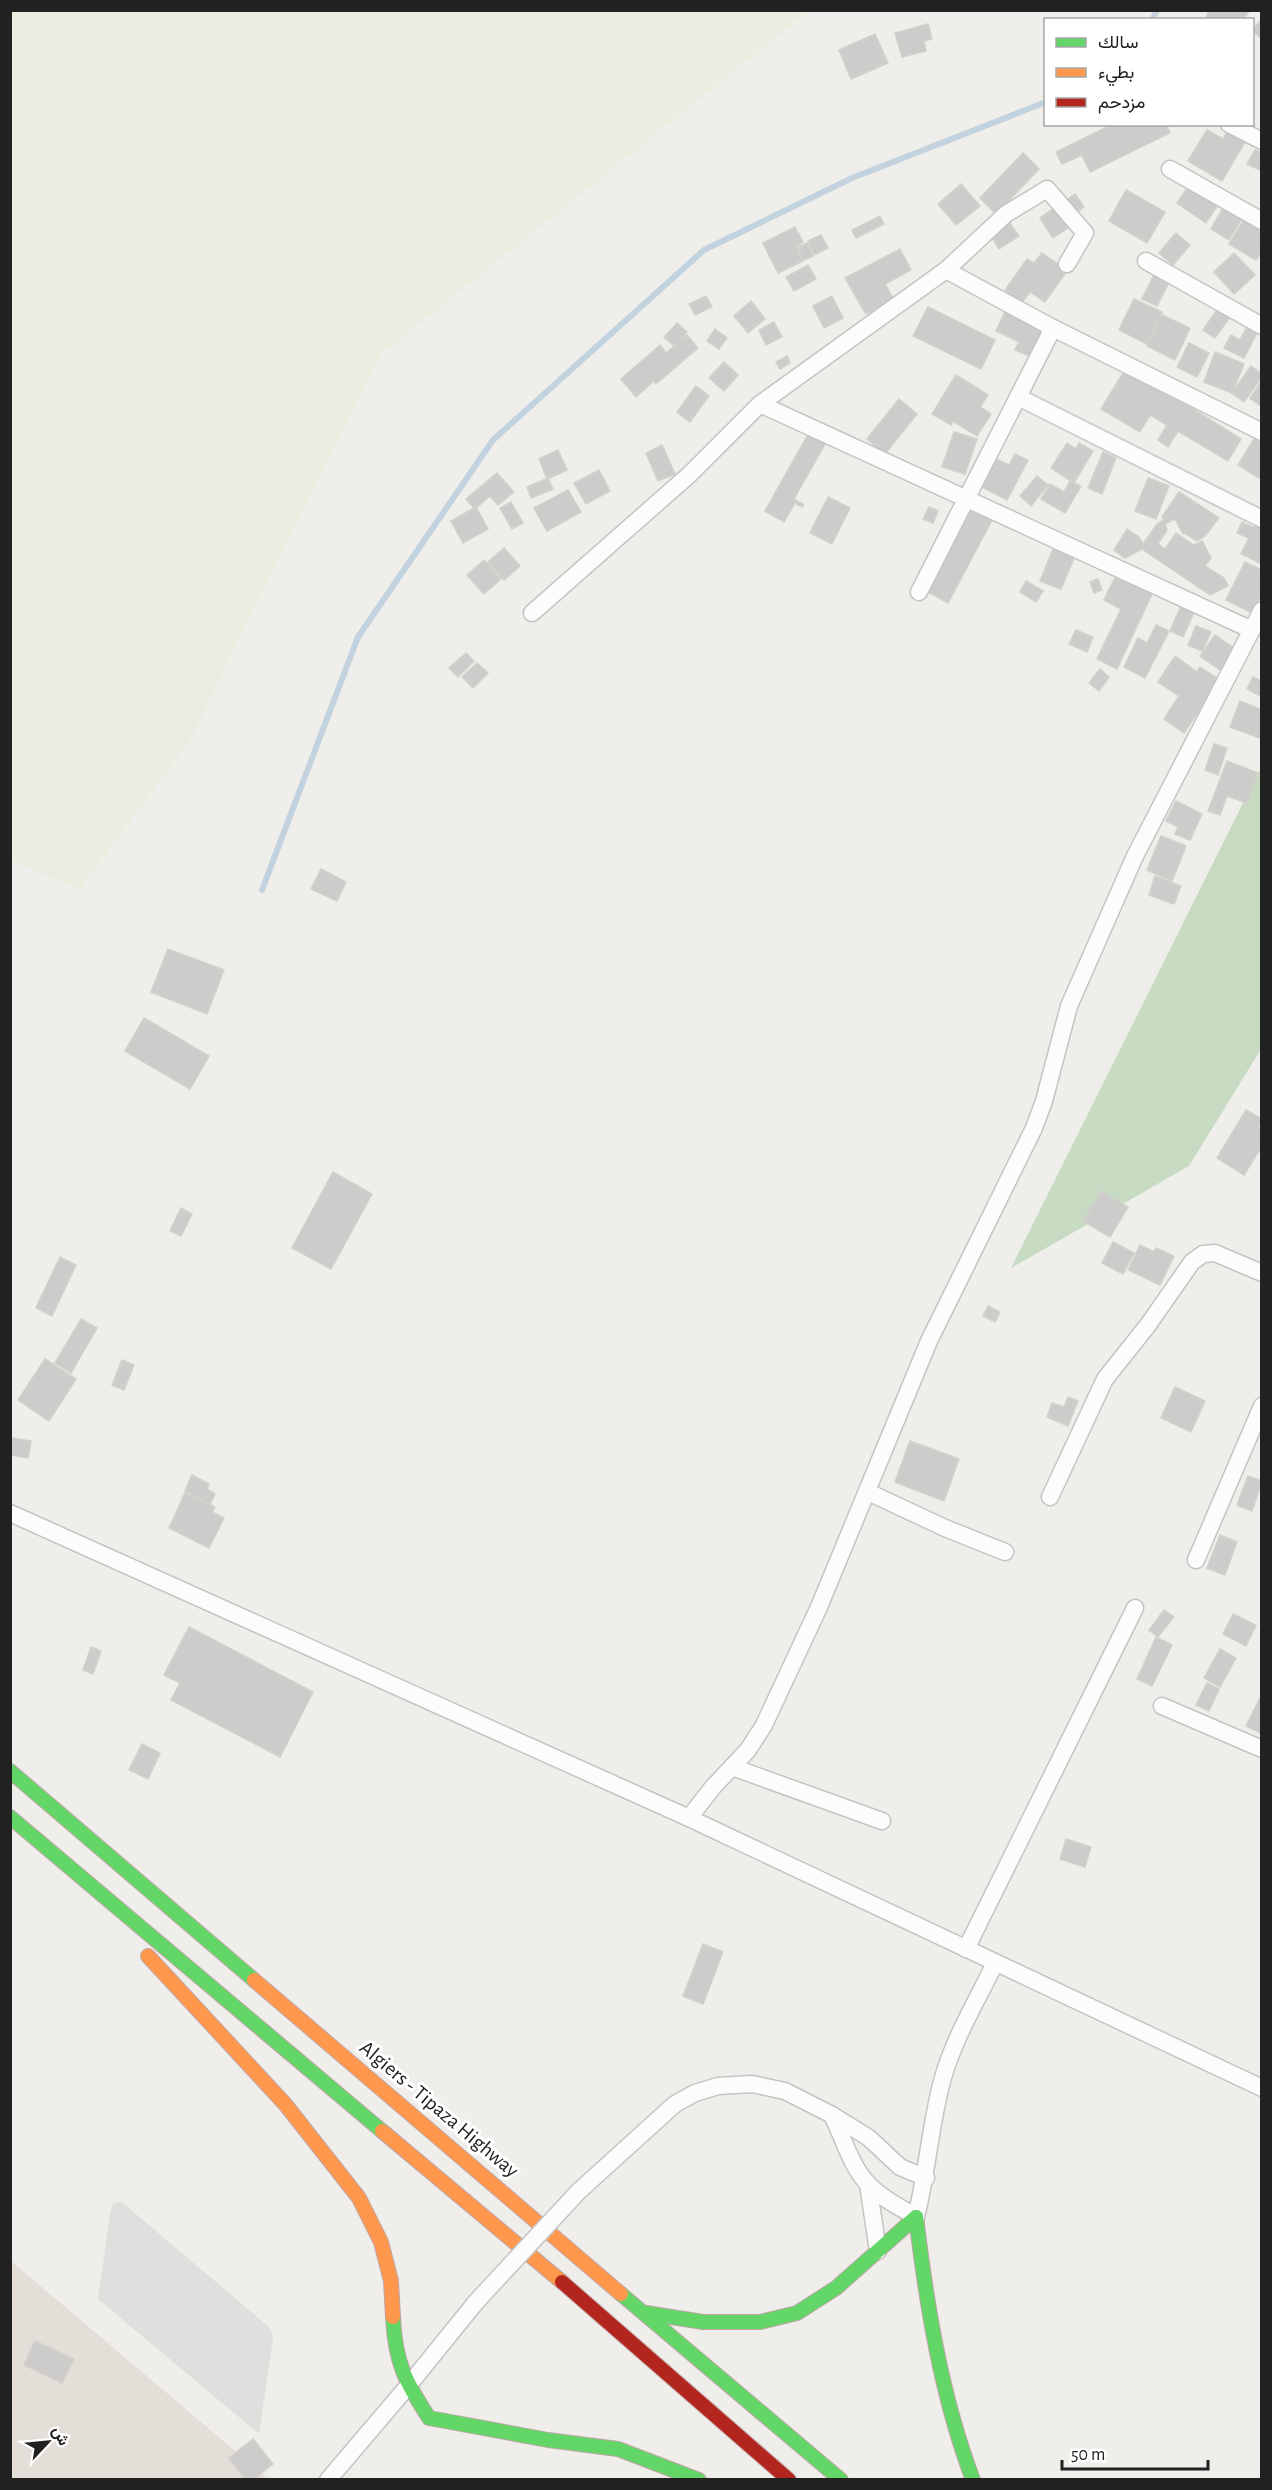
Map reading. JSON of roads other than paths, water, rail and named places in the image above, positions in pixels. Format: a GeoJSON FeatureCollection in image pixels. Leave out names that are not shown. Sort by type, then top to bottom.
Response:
{"type":"FeatureCollection","features":[{"type":"Feature","properties":{"kind":"highway","name":"Algiers - Tipaza Highway"},"geometry":{"type":"LineString","coordinates":[[10,1771],[841,2480]]}},
{"type":"Feature","properties":{"kind":"highway"},"geometry":{"type":"LineString","coordinates":[[10,1816],[281,2048],[526,2250],[789,2480]]}},
{"type":"Feature","properties":{"kind":"highway"},"geometry":{"type":"LineString","coordinates":[[50,1850],[285,2104],[359,2198],[381,2242],[391,2281],[394,2346],[408,2386],[429,2418],[548,2440],[618,2449],[699,2480]]}},
{"type":"Feature","properties":{"kind":"highway"},"geometry":{"type":"LineString","coordinates":[[646,2313],[703,2322],[760,2322],[797,2313],[836,2288],[916,2217]]}},
{"type":"Feature","properties":{"kind":"highway"},"geometry":{"type":"LineString","coordinates":[[916,2217],[929,2318],[938,2359],[973,2480]]}},
{"type":"Feature","properties":{"kind":"street"},"geometry":{"type":"LineString","coordinates":[[1233,126],[1262,141]]}},
{"type":"Feature","properties":{"kind":"street"},"geometry":{"type":"LineString","coordinates":[[1170,169],[1262,221]]}},
{"type":"Feature","properties":{"kind":"street"},"geometry":{"type":"LineString","coordinates":[[532,613],[689,474],[760,404],[946,270],[1006,214],[1047,189],[1085,233],[1067,264]]}},
{"type":"Feature","properties":{"kind":"street"},"geometry":{"type":"LineString","coordinates":[[1146,261],[1262,326]]}},
{"type":"Feature","properties":{"kind":"street"},"geometry":{"type":"LineString","coordinates":[[946,270],[1053,327],[1262,432]]}},
{"type":"Feature","properties":{"kind":"street"},"geometry":{"type":"LineString","coordinates":[[919,592],[1053,327]]}},
{"type":"Feature","properties":{"kind":"street"},"geometry":{"type":"LineString","coordinates":[[1018,398],[1262,519]]}},
{"type":"Feature","properties":{"kind":"street"},"geometry":{"type":"LineString","coordinates":[[760,404],[1252,630]]}},
{"type":"Feature","properties":{"kind":"street"},"geometry":{"type":"LineString","coordinates":[[689,1818],[748,1750],[764,1725],[868,1492],[929,1341],[1034,1128],[1044,1101],[1069,1006],[1135,856],[1262,610]]}},
{"type":"Feature","properties":{"kind":"street"},"geometry":{"type":"LineString","coordinates":[[1050,1497],[1105,1379],[1148,1325],[1192,1262],[1203,1254],[1215,1253],[1262,1273]]}},
{"type":"Feature","properties":{"kind":"street"},"geometry":{"type":"LineString","coordinates":[[1196,1560],[1262,1406]]}},
{"type":"Feature","properties":{"kind":"street"},"geometry":{"type":"LineString","coordinates":[[868,1492],[945,1528],[1005,1552]]}},
{"type":"Feature","properties":{"kind":"street"},"geometry":{"type":"LineString","coordinates":[[10,1513],[689,1818],[1262,2088]]}},
{"type":"Feature","properties":{"kind":"street"},"geometry":{"type":"LineString","coordinates":[[966,1949],[1134,1608]]}},
{"type":"Feature","properties":{"kind":"street"},"geometry":{"type":"LineString","coordinates":[[1162,1706],[1262,1749]]}},
{"type":"Feature","properties":{"kind":"street"},"geometry":{"type":"LineString","coordinates":[[732,1767],[882,1821]]}},
{"type":"Feature","properties":{"kind":"street"},"geometry":{"type":"LineString","coordinates":[[832,2115],[857,2170],[868,2184],[882,2196],[916,2217],[926,2178],[941,2085],[951,2054],[995,1963]]}},
{"type":"Feature","properties":{"kind":"street"},"geometry":{"type":"LineString","coordinates":[[328,2480],[476,2302],[579,2191],[657,2119],[675,2104],[695,2093],[718,2086],[752,2085],[785,2091],[870,2138],[900,2167],[926,2178]]}},
{"type":"Feature","properties":{"kind":"street"},"geometry":{"type":"LineString","coordinates":[[868,2184],[878,2251]]}},
{"type":"Feature","properties":{"kind":"waterway"},"geometry":{"type":"LineString","coordinates":[[1153,18],[1157,10]]}},
{"type":"Feature","properties":{"kind":"waterway"},"geometry":{"type":"LineString","coordinates":[[262,890],[358,637],[493,440],[704,250],[852,178],[1044,103]]}}]}
